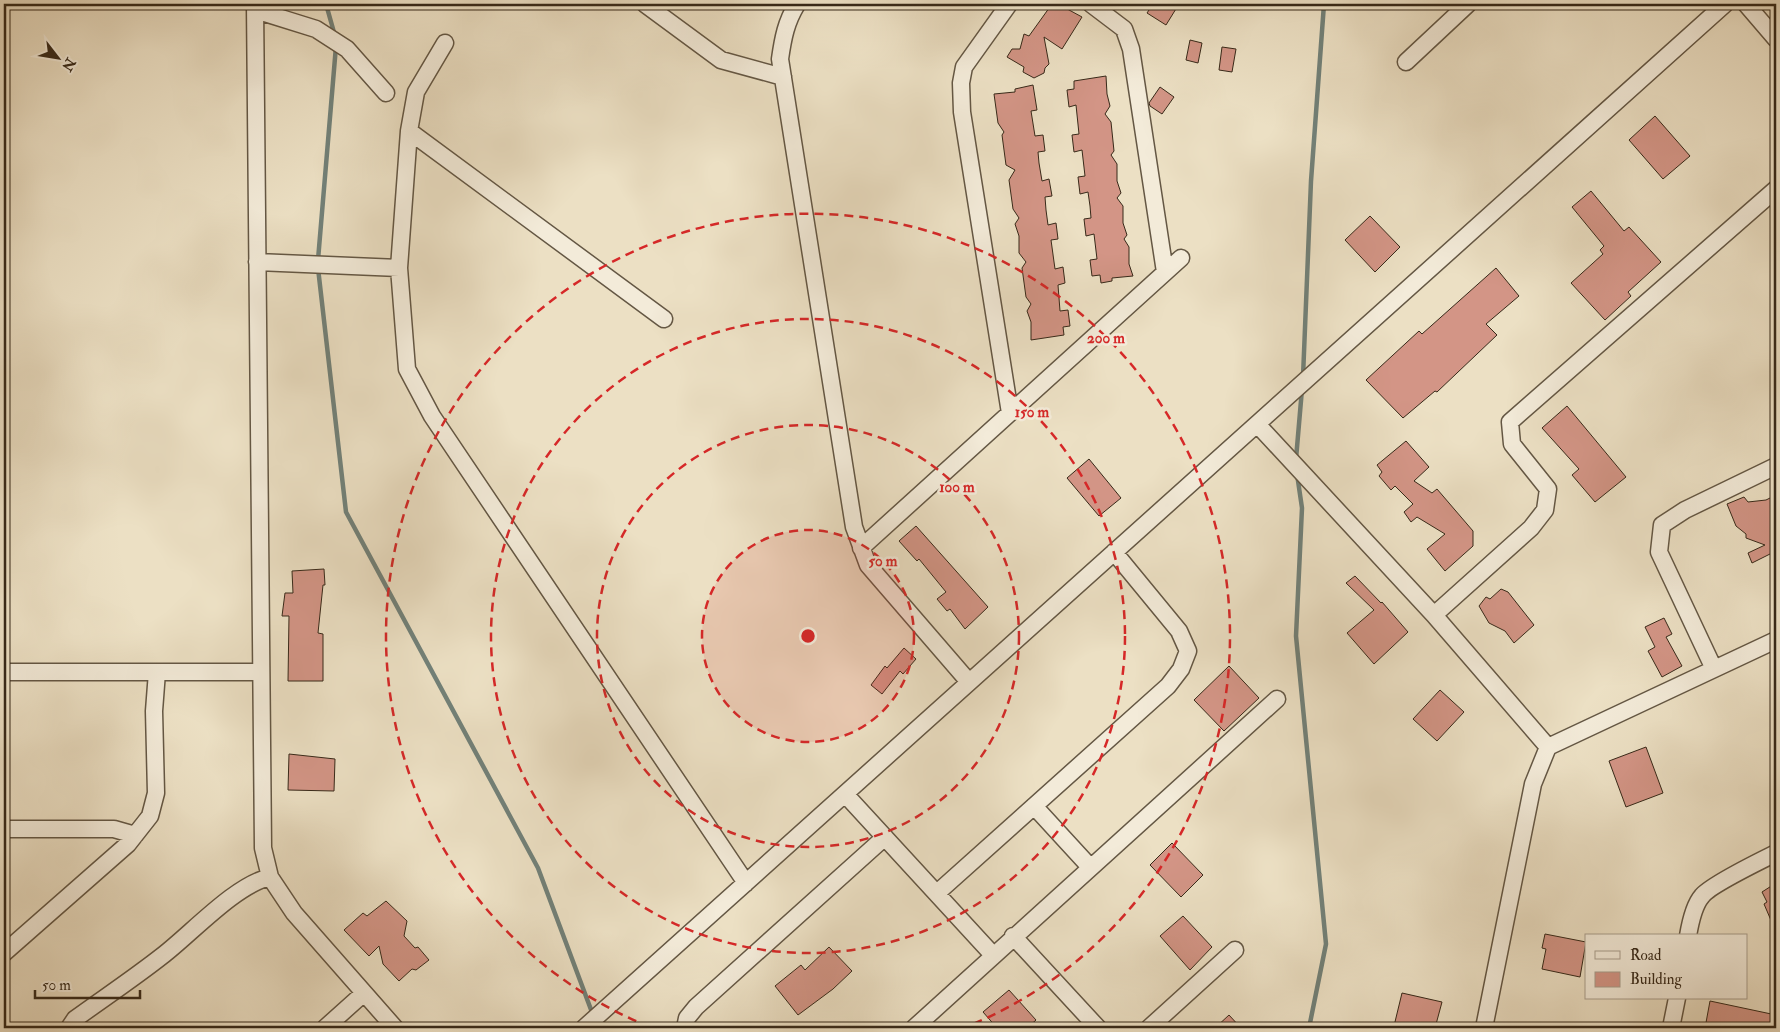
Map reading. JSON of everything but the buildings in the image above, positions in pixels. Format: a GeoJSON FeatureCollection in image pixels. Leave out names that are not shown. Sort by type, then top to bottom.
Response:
{"type":"FeatureCollection","features":[{"type":"Feature","properties":{"kind":"street"},"geometry":{"type":"LineString","coordinates":[[645,4],[721,60],[783,77]]}},
{"type":"Feature","properties":{"kind":"street"},"geometry":{"type":"LineString","coordinates":[[797,4],[789,17],[783,36],[780,59],[854,527],[868,565],[969,682]]}},
{"type":"Feature","properties":{"kind":"street"},"geometry":{"type":"LineString","coordinates":[[1009,4],[964,66],[961,83],[962,112],[1010,413]]}},
{"type":"Feature","properties":{"kind":"street"},"geometry":{"type":"LineString","coordinates":[[1091,4],[1124,29],[1131,49],[1165,272]]}},
{"type":"Feature","properties":{"kind":"street"},"geometry":{"type":"LineString","coordinates":[[1406,62],[1468,4]]}},
{"type":"Feature","properties":{"kind":"street"},"geometry":{"type":"LineString","coordinates":[[584,1028],[1725,4]]}},
{"type":"Feature","properties":{"kind":"street"},"geometry":{"type":"LineString","coordinates":[[1746,4],[1776,39]]}},
{"type":"Feature","properties":{"kind":"street"},"geometry":{"type":"LineString","coordinates":[[386,93],[347,48],[316,28],[255,7],[263,848],[270,877],[294,913],[395,1028]]}},
{"type":"Feature","properties":{"kind":"street"},"geometry":{"type":"LineString","coordinates":[[445,43],[416,92],[409,131],[399,268],[407,369],[432,416],[746,883]]}},
{"type":"Feature","properties":{"kind":"street"},"geometry":{"type":"LineString","coordinates":[[409,131],[664,319]]}},
{"type":"Feature","properties":{"kind":"street"},"geometry":{"type":"LineString","coordinates":[[1434,616],[1531,528],[1545,510],[1548,490],[1512,444],[1510,422],[1776,189]]}},
{"type":"Feature","properties":{"kind":"street"},"geometry":{"type":"LineString","coordinates":[[861,548],[1180,258]]}},
{"type":"Feature","properties":{"kind":"street"},"geometry":{"type":"LineString","coordinates":[[258,262],[399,268]]}},
{"type":"Feature","properties":{"kind":"street"},"geometry":{"type":"LineString","coordinates":[[1257,424],[1434,616],[1548,747]]}},
{"type":"Feature","properties":{"kind":"street"},"geometry":{"type":"LineString","coordinates":[[1714,669],[1659,552],[1662,525],[1685,510],[1776,466]]}},
{"type":"Feature","properties":{"kind":"street"},"geometry":{"type":"LineString","coordinates":[[937,893],[1168,686],[1182,669],[1188,651],[1179,631],[1114,552]]}},
{"type":"Feature","properties":{"kind":"street"},"geometry":{"type":"LineString","coordinates":[[1484,1028],[1533,784],[1548,747],[1776,640]]}},
{"type":"Feature","properties":{"kind":"street"},"geometry":{"type":"LineString","coordinates":[[4,672],[261,672]]}},
{"type":"Feature","properties":{"kind":"street"},"geometry":{"type":"LineString","coordinates":[[4,953],[128,844],[150,816],[156,793],[154,712],[157,672]]}},
{"type":"Feature","properties":{"kind":"street"},"geometry":{"type":"LineString","coordinates":[[914,1028],[993,954],[1277,699]]}},
{"type":"Feature","properties":{"kind":"street"},"geometry":{"type":"LineString","coordinates":[[845,794],[993,954]]}},
{"type":"Feature","properties":{"kind":"street"},"geometry":{"type":"LineString","coordinates":[[1034,806],[1090,867]]}},
{"type":"Feature","properties":{"kind":"street"},"geometry":{"type":"LineString","coordinates":[[4,830],[114,829],[135,835]]}},
{"type":"Feature","properties":{"kind":"street"},"geometry":{"type":"LineString","coordinates":[[685,1028],[687,1018],[696,1007],[885,837]]}},
{"type":"Feature","properties":{"kind":"street"},"geometry":{"type":"LineString","coordinates":[[1688,934],[1690,924],[1702,895],[1749,866],[1776,853]]}},
{"type":"Feature","properties":{"kind":"street"},"geometry":{"type":"LineString","coordinates":[[70,1028],[75,1019],[161,956],[238,893],[256,880],[270,877]]}},
{"type":"Feature","properties":{"kind":"street"},"geometry":{"type":"LineString","coordinates":[[1013,936],[1098,1028]]}},
{"type":"Feature","properties":{"kind":"street"},"geometry":{"type":"LineString","coordinates":[[1149,1028],[1235,950]]}},
{"type":"Feature","properties":{"kind":"street"},"geometry":{"type":"LineString","coordinates":[[325,1028],[364,993]]}},
{"type":"Feature","properties":{"kind":"street"},"geometry":{"type":"LineString","coordinates":[[1671,1028],[1677,1000]]}},
{"type":"Feature","properties":{"kind":"waterway"},"geometry":{"type":"LineString","coordinates":[[326,4],[335,36]]}},
{"type":"Feature","properties":{"kind":"waterway"},"geometry":{"type":"LineString","coordinates":[[1303,377],[1311,181],[1324,4]]}},
{"type":"Feature","properties":{"kind":"waterway"},"geometry":{"type":"LineString","coordinates":[[318,260],[336,46]]}},
{"type":"Feature","properties":{"kind":"waterway"},"geometry":{"type":"LineString","coordinates":[[318,268],[346,512],[538,868],[593,1015]]}},
{"type":"Feature","properties":{"kind":"waterway"},"geometry":{"type":"LineString","coordinates":[[1296,459],[1302,389]]}},
{"type":"Feature","properties":{"kind":"waterway"},"geometry":{"type":"LineString","coordinates":[[1297,474],[1302,508],[1296,636],[1326,944],[1309,1028]]}}]}
